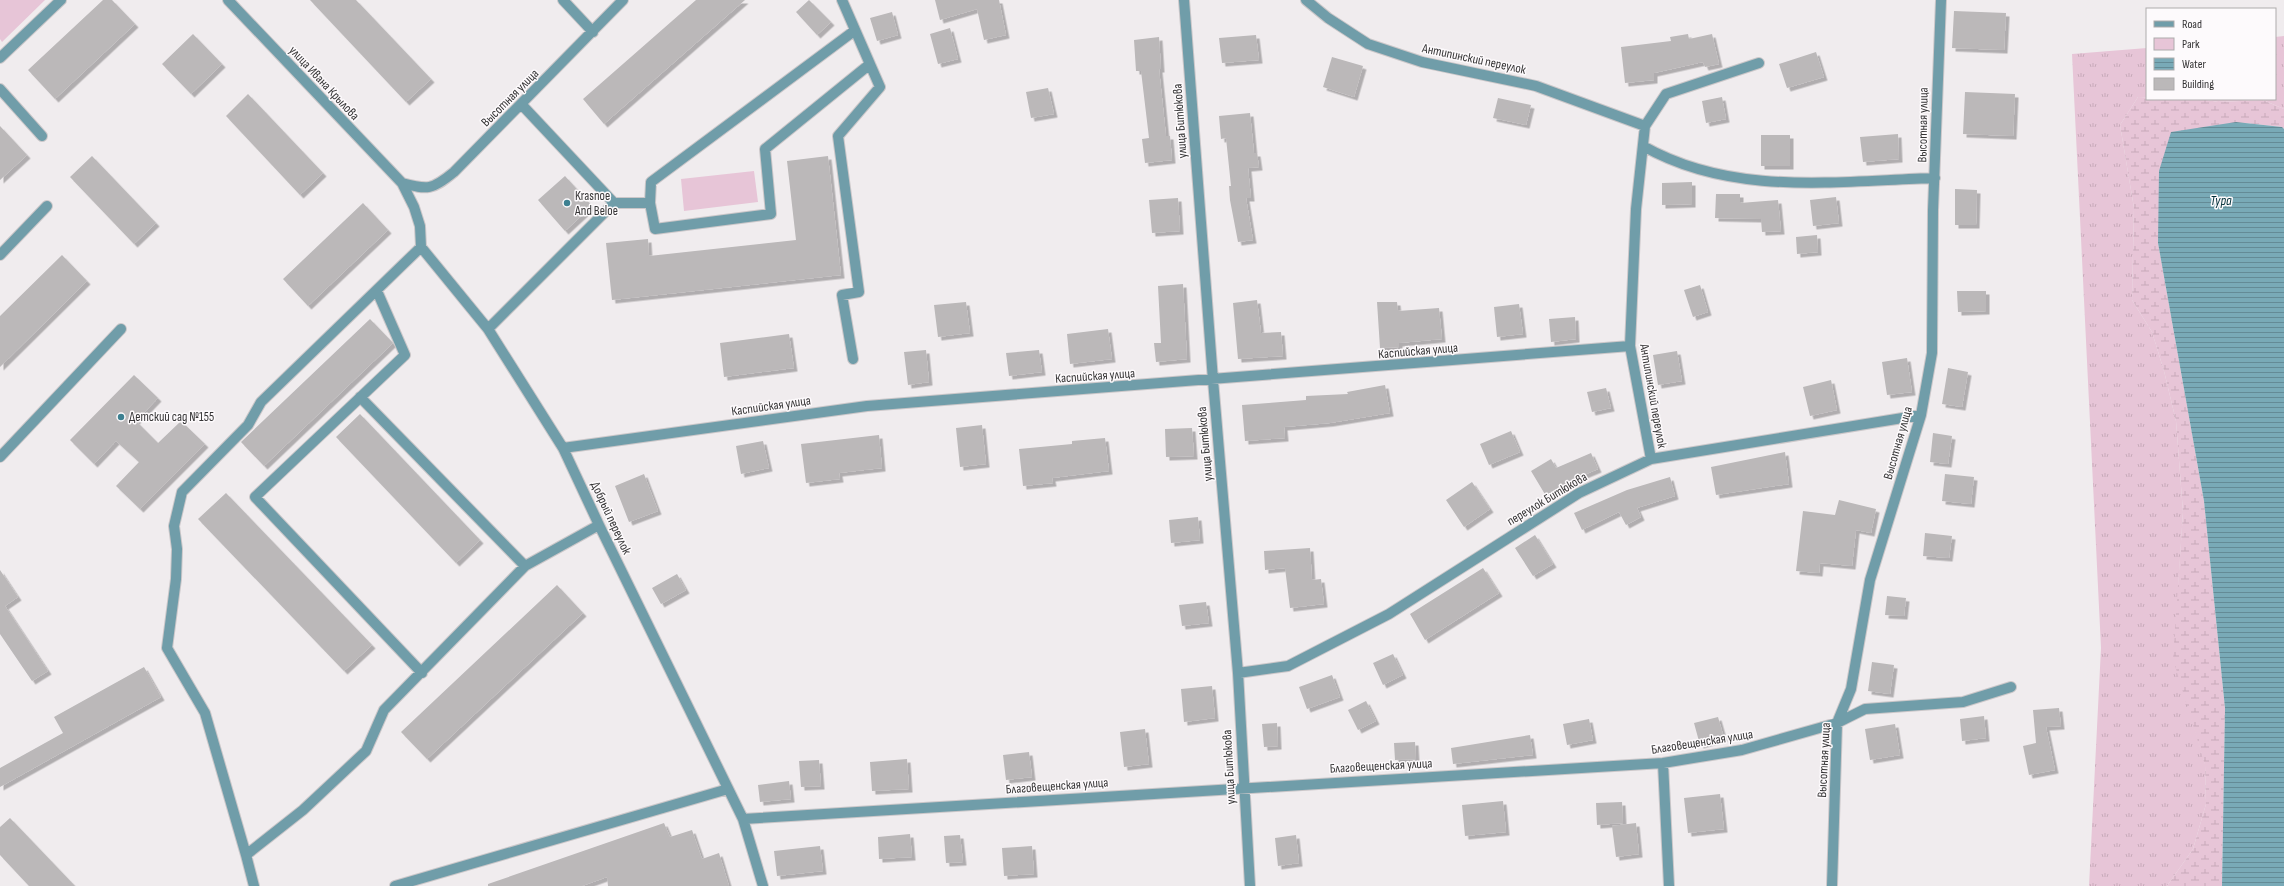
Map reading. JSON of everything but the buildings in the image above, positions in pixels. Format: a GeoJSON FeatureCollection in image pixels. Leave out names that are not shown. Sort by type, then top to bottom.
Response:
{"type":"FeatureCollection","features":[{"type":"Feature","properties":{"kind":"street"},"geometry":{"type":"LineString","coordinates":[[0,58],[61,0]]}},
{"type":"Feature","properties":{"kind":"street","name":"улица Ивана Крылова"},"geometry":{"type":"LineString","coordinates":[[228,0],[402,183]]}},
{"type":"Feature","properties":{"kind":"street"},"geometry":{"type":"LineString","coordinates":[[563,0],[593,32]]}},
{"type":"Feature","properties":{"kind":"street","name":"Высотная улица"},"geometry":{"type":"LineString","coordinates":[[402,183],[423,188],[439,184],[454,172],[522,105],[623,0]]}},
{"type":"Feature","properties":{"kind":"street"},"geometry":{"type":"LineString","coordinates":[[842,0],[854,31],[880,88],[838,136],[859,292],[842,295],[853,358]]}},
{"type":"Feature","properties":{"kind":"street","name":"улица Битюкова"},"geometry":{"type":"LineString","coordinates":[[1184,0],[1213,380],[1238,673],[1250,886]]}},
{"type":"Feature","properties":{"kind":"street","name":"Антипинский переулок"},"geometry":{"type":"LineString","coordinates":[[1306,0],[1328,18],[1368,44],[1422,62],[1536,86],[1645,126]]}},
{"type":"Feature","properties":{"kind":"street","name":"Высотная улица"},"geometry":{"type":"LineString","coordinates":[[1832,886],[1837,723],[1850,689],[1870,580],[1921,415],[1932,353],[1935,178],[1941,0]]}},
{"type":"Feature","properties":{"kind":"street"},"geometry":{"type":"LineString","coordinates":[[854,31],[651,182],[650,203],[655,229],[771,214],[765,149],[870,64]]}},
{"type":"Feature","properties":{"kind":"street","name":"Антипинский переулок"},"geometry":{"type":"LineString","coordinates":[[1651,459],[1630,346],[1636,209],[1645,126],[1666,94],[1759,63]]}},
{"type":"Feature","properties":{"kind":"street"},"geometry":{"type":"LineString","coordinates":[[0,89],[42,136]]}},
{"type":"Feature","properties":{"kind":"street"},"geometry":{"type":"LineString","coordinates":[[522,105],[614,203]]}},
{"type":"Feature","properties":{"kind":"street"},"geometry":{"type":"LineString","coordinates":[[1643,146],[1661,156],[1689,167],[1747,180],[1793,184],[1935,178]]}},
{"type":"Feature","properties":{"kind":"street"},"geometry":{"type":"LineString","coordinates":[[254,886],[205,713],[167,648],[176,579],[177,549],[174,526],[182,492],[248,425],[260,402],[421,247],[420,226],[414,207],[402,183]]}},
{"type":"Feature","properties":{"kind":"street"},"geometry":{"type":"LineString","coordinates":[[488,329],[614,203],[650,203]]}},
{"type":"Feature","properties":{"kind":"street"},"geometry":{"type":"LineString","coordinates":[[0,255],[47,206]]}},
{"type":"Feature","properties":{"kind":"street","name":"Добрый переулок"},"geometry":{"type":"LineString","coordinates":[[421,247],[488,329],[564,448],[599,524],[743,819],[763,886]]}},
{"type":"Feature","properties":{"kind":"street"},"geometry":{"type":"LineString","coordinates":[[377,291],[405,355],[255,497],[422,673]]}},
{"type":"Feature","properties":{"kind":"street"},"geometry":{"type":"LineString","coordinates":[[0,457],[120,329]]}},
{"type":"Feature","properties":{"kind":"street","name":"Каспийская улица"},"geometry":{"type":"LineString","coordinates":[[564,448],[868,406],[1630,346]]}},
{"type":"Feature","properties":{"kind":"street"},"geometry":{"type":"LineString","coordinates":[[360,397],[525,566]]}},
{"type":"Feature","properties":{"kind":"street","name":"переулок Битюкова"},"geometry":{"type":"LineString","coordinates":[[1238,673],[1288,666],[1382,618],[1579,493],[1651,459],[1921,415]]}},
{"type":"Feature","properties":{"kind":"street"},"geometry":{"type":"LineString","coordinates":[[246,855],[303,810],[366,751],[384,710],[422,673],[525,566],[599,524]]}},
{"type":"Feature","properties":{"kind":"street","name":"Благовещенская улица"},"geometry":{"type":"LineString","coordinates":[[743,819],[1244,787],[1662,763],[1742,750],[1837,723],[1865,709],[1963,702],[2011,687]]}},
{"type":"Feature","properties":{"kind":"street"},"geometry":{"type":"LineString","coordinates":[[1662,763],[1669,886]]}},
{"type":"Feature","properties":{"kind":"street"},"geometry":{"type":"LineString","coordinates":[[396,886],[728,788]]}},
{"type":"Feature","properties":{"kind":"green space"},"geometry":{"type":"Polygon","coordinates":[[[0,0],[45,0],[2,42],[0,39],[0,0]]]}},
{"type":"Feature","properties":{"kind":"green space"},"geometry":{"type":"Polygon","coordinates":[[[2284,36],[2284,109],[2263,100],[2276,100],[2276,37],[2284,36]]]}},
{"type":"Feature","properties":{"kind":"green space"},"geometry":{"type":"Polygon","coordinates":[[[2146,48],[2146,97],[2138,97],[2120,125],[2134,208],[2132,300],[2152,332],[2164,371],[2176,421],[2183,512],[2178,589],[2190,713],[2205,764],[2206,804],[2193,849],[2167,886],[2089,886],[2101,648],[2072,54],[2146,48]]]}},
{"type":"Feature","properties":{"kind":"green space"},"geometry":{"type":"Polygon","coordinates":[[[2138,97],[2146,97],[2146,100],[2207,100],[2218,102],[2263,100],[2284,109],[2284,129],[2282,127],[2236,122],[2158,243],[2204,501],[2225,708],[2222,886],[2167,886],[2193,849],[2206,804],[2205,765],[2173,659],[2183,512],[2176,421],[2164,371],[2152,332],[2132,300],[2134,208],[2120,125],[2138,97]]]}},
{"type":"Feature","properties":{"kind":"green space"},"geometry":{"type":"Polygon","coordinates":[[[2207,100],[2263,100],[2218,102],[2207,100]]]}},
{"type":"Feature","properties":{"kind":"green space"},"geometry":{"type":"Polygon","coordinates":[[[754,171],[758,202],[684,211],[681,179],[754,171]]]}},
{"type":"Feature","properties":{"kind":"water","name":"Тура"},"geometry":{"type":"Polygon","coordinates":[[[2236,122],[2282,127],[2284,129],[2284,886],[2222,886],[2225,708],[2204,501],[2158,243],[2159,171],[2171,132],[2236,122]]]}},
{"type":"Feature","properties":{"kind":"place","name":"Krasnoe And Beloe"},"geometry":{"type":"Point","coordinates":[567,203]}},
{"type":"Feature","properties":{"kind":"place","name":"Детский сад №155"},"geometry":{"type":"Point","coordinates":[121,417]}}]}
